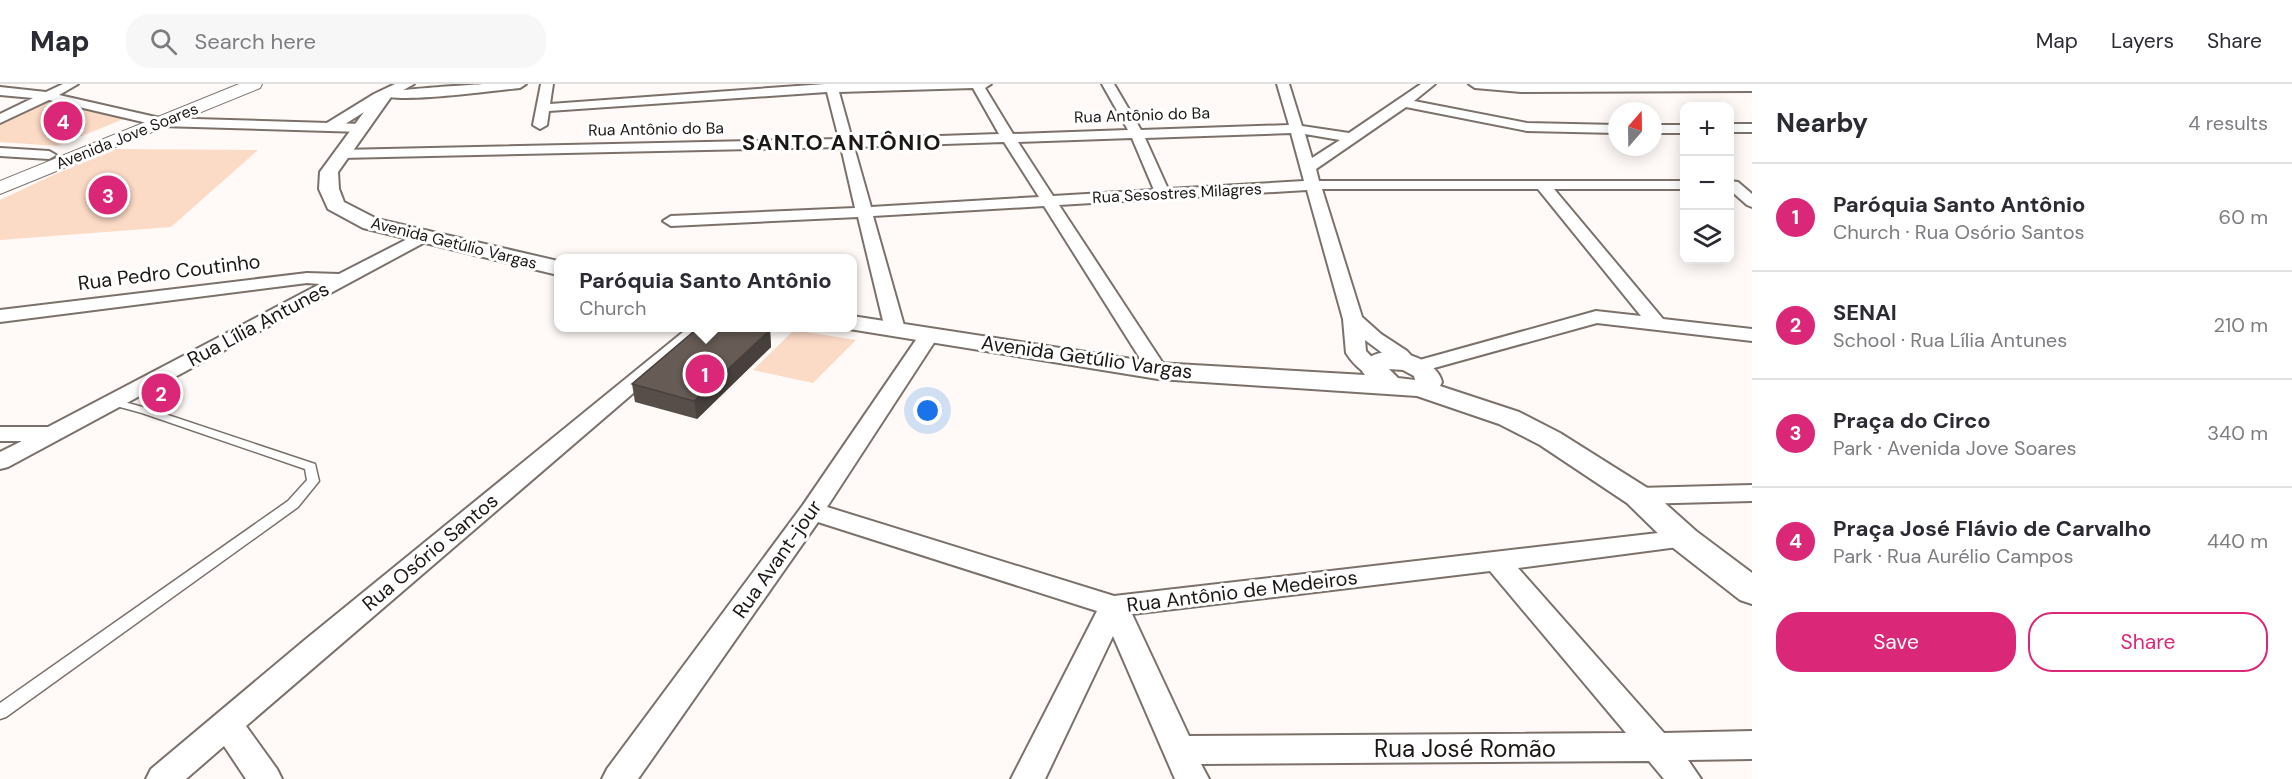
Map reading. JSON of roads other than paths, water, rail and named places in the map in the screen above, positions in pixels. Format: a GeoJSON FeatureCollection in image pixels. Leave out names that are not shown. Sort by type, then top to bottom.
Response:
{"type":"FeatureCollection","features":[{"type":"Feature","properties":{"kind":"main road","name":"Avenida Jove Soares"},"geometry":{"type":"LineString","coordinates":[[0,174],[231,84]]}},
{"type":"Feature","properties":{"kind":"main road","name":"Avenida Jove Soares"},"geometry":{"type":"LineString","coordinates":[[0,188],[254,84]]}},
{"type":"Feature","properties":{"kind":"street"},"geometry":{"type":"LineString","coordinates":[[0,119],[72,84]]}},
{"type":"Feature","properties":{"kind":"street"},"geometry":{"type":"LineString","coordinates":[[330,126],[386,93],[407,84]]}},
{"type":"Feature","properties":{"kind":"street"},"geometry":{"type":"LineString","coordinates":[[386,93],[419,94],[520,84]]}},
{"type":"Feature","properties":{"kind":"street"},"geometry":{"type":"LineString","coordinates":[[540,125],[547,84]]}},
{"type":"Feature","properties":{"kind":"street"},"geometry":{"type":"LineString","coordinates":[[977,84],[1158,371]]}},
{"type":"Feature","properties":{"kind":"street"},"geometry":{"type":"LineString","coordinates":[[544,108],[831,86],[985,84]]}},
{"type":"Feature","properties":{"kind":"street"},"geometry":{"type":"LineString","coordinates":[[1108,84],[1136,133],[1163,194]]}},
{"type":"Feature","properties":{"kind":"street"},"geometry":{"type":"LineString","coordinates":[[1283,84],[1306,169],[1353,319],[1356,352],[1406,374],[1596,317],[1752,335]]}},
{"type":"Feature","properties":{"kind":"street"},"geometry":{"type":"LineString","coordinates":[[1306,169],[1349,137],[1404,103],[1428,84]]}},
{"type":"Feature","properties":{"kind":"street"},"geometry":{"type":"LineString","coordinates":[[1475,84],[1521,88],[1752,87]]}},
{"type":"Feature","properties":{"kind":"street"},"geometry":{"type":"LineString","coordinates":[[831,86],[848,143],[863,212],[895,329]]}},
{"type":"Feature","properties":{"kind":"street"},"geometry":{"type":"LineString","coordinates":[[0,91],[50,96],[160,122],[362,128]]}},
{"type":"Feature","properties":{"kind":"street","name":"Avenida Getúlio Vargas"},"geometry":{"type":"LineString","coordinates":[[386,93],[329,172],[329,189],[335,205],[370,224],[554,267]]}},
{"type":"Feature","properties":{"kind":"street"},"geometry":{"type":"LineString","coordinates":[[1404,103],[1527,127],[1608,129]]}},
{"type":"Feature","properties":{"kind":"street"},"geometry":{"type":"LineString","coordinates":[[1734,128],[1752,128]]}},
{"type":"Feature","properties":{"kind":"street","name":"Rua Antônio do Ba"},"geometry":{"type":"LineString","coordinates":[[341,154],[848,143],[1296,129],[1349,137]]}},
{"type":"Feature","properties":{"kind":"street"},"geometry":{"type":"LineString","coordinates":[[1662,129],[1680,129]]}},
{"type":"Feature","properties":{"kind":"street"},"geometry":{"type":"LineString","coordinates":[[0,152],[49,155]]}},
{"type":"Feature","properties":{"kind":"street","name":"Rua Sesostres Milagres"},"geometry":{"type":"LineString","coordinates":[[671,221],[1312,185],[1680,186]]}},
{"type":"Feature","properties":{"kind":"street"},"geometry":{"type":"LineString","coordinates":[[1734,185],[1752,185]]}},
{"type":"Feature","properties":{"kind":"street"},"geometry":{"type":"LineString","coordinates":[[1543,186],[1657,324]]}},
{"type":"Feature","properties":{"kind":"street"},"geometry":{"type":"LineString","coordinates":[[1734,187],[1752,202]]}},
{"type":"Feature","properties":{"kind":"street","name":"Rua Lília Antunes"},"geometry":{"type":"LineString","coordinates":[[0,462],[421,237]]}},
{"type":"Feature","properties":{"kind":"street","name":"Rua Pedro Coutinho"},"geometry":{"type":"LineString","coordinates":[[0,316],[307,278],[344,279]]}},
{"type":"Feature","properties":{"kind":"street"},"geometry":{"type":"LineString","coordinates":[[1353,319],[1374,338],[1400,355],[1406,374]]}},
{"type":"Feature","properties":{"kind":"street","name":"Avenida Getúlio Vargas"},"geometry":{"type":"LineString","coordinates":[[857,324],[1158,371],[1406,374],[1509,418],[1550,439],[1638,496],[1684,539],[1752,591]]}},
{"type":"Feature","properties":{"kind":"street","name":"Rua Osório Santos"},"geometry":{"type":"LineString","coordinates":[[163,779],[693,332]]}},
{"type":"Feature","properties":{"kind":"street","name":"Rua Avant-jour"},"geometry":{"type":"LineString","coordinates":[[620,779],[813,511],[929,335]]}},
{"type":"Feature","properties":{"kind":"street"},"geometry":{"type":"LineString","coordinates":[[0,434],[53,434]]}},
{"type":"Feature","properties":{"kind":"street"},"geometry":{"type":"LineString","coordinates":[[1638,496],[1752,493]]}},
{"type":"Feature","properties":{"kind":"street","name":"Rua Antônio de Medeiros"},"geometry":{"type":"LineString","coordinates":[[813,511],[1114,606],[1684,539]]}},
{"type":"Feature","properties":{"kind":"street"},"geometry":{"type":"LineString","coordinates":[[1496,560],[1684,779]]}},
{"type":"Feature","properties":{"kind":"street"},"geometry":{"type":"LineString","coordinates":[[1114,606],[1192,779]]}},
{"type":"Feature","properties":{"kind":"street"},"geometry":{"type":"LineString","coordinates":[[1028,779],[1114,606]]}},
{"type":"Feature","properties":{"kind":"street"},"geometry":{"type":"LineString","coordinates":[[227,725],[265,779]]}},
{"type":"Feature","properties":{"kind":"street","name":"Rua José Romão"},"geometry":{"type":"LineString","coordinates":[[1178,750],[1752,745]]}},
{"type":"Feature","properties":{"kind":"lane"},"geometry":{"type":"LineString","coordinates":[[0,712],[293,504],[313,481],[311,467],[113,402]]}},
{"type":"Feature","properties":{"kind":"place","name":"Praça José Flávio de Carvalho"},"geometry":{"type":"Point","coordinates":[63,121]}},
{"type":"Feature","properties":{"kind":"place","name":"Praça do Circo"},"geometry":{"type":"Point","coordinates":[108,195]}},
{"type":"Feature","properties":{"kind":"place","name":"Paróquia Santo Antônio"},"geometry":{"type":"Point","coordinates":[705,374]}},
{"type":"Feature","properties":{"kind":"place","name":"SENAI"},"geometry":{"type":"Point","coordinates":[161,393]}},
{"type":"Feature","properties":{"kind":"district","name":"SANTO ANTÔNIO"},"geometry":{"type":"Point","coordinates":[842,142]}}]}
